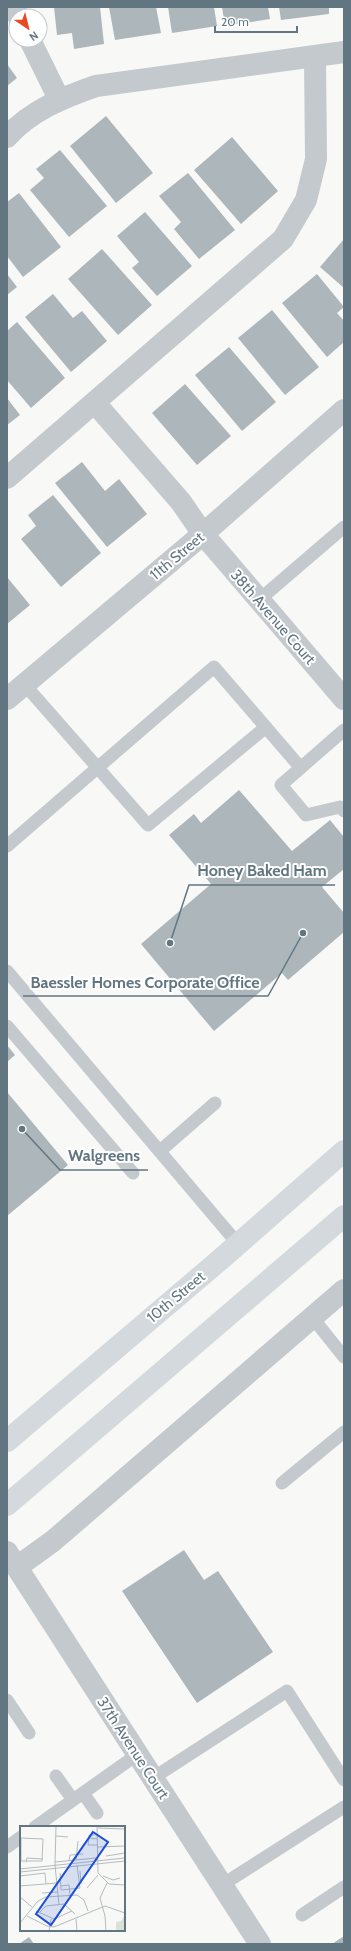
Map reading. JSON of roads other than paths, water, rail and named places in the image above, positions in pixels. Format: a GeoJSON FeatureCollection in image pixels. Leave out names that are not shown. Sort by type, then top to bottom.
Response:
{"type":"FeatureCollection","features":[{"type":"Feature","properties":{"kind":"main road","name":"10th Street"},"geometry":{"type":"LineString","coordinates":[[7,1441],[238,1244],[344,1151]]}},
{"type":"Feature","properties":{"kind":"main road"},"geometry":{"type":"LineString","coordinates":[[7,1505],[344,1216]]}},
{"type":"Feature","properties":{"kind":"street"},"geometry":{"type":"LineString","coordinates":[[34,48],[59,100]]}},
{"type":"Feature","properties":{"kind":"street"},"geometry":{"type":"LineString","coordinates":[[7,137],[14,129],[59,100],[96,86],[344,52]]}},
{"type":"Feature","properties":{"kind":"street"},"geometry":{"type":"LineString","coordinates":[[7,478],[283,239],[306,200],[316,159],[316,57]]}},
{"type":"Feature","properties":{"kind":"street","name":"38th Avenue Court"},"geometry":{"type":"LineString","coordinates":[[95,403],[181,502],[203,534],[344,699]]}},
{"type":"Feature","properties":{"kind":"street","name":"11th Street"},"geometry":{"type":"LineString","coordinates":[[7,700],[203,534],[344,410]]}},
{"type":"Feature","properties":{"kind":"street"},"geometry":{"type":"LineString","coordinates":[[12,1560],[53,1541],[344,1290]]}},
{"type":"Feature","properties":{"kind":"street","name":"37th Avenue Court"},"geometry":{"type":"LineString","coordinates":[[12,1560],[260,1944]]}},
{"type":"Feature","properties":{"kind":"lane"},"geometry":{"type":"LineString","coordinates":[[259,600],[344,527]]}},
{"type":"Feature","properties":{"kind":"lane"},"geometry":{"type":"LineString","coordinates":[[7,846],[214,667],[300,767]]}},
{"type":"Feature","properties":{"kind":"lane"},"geometry":{"type":"LineString","coordinates":[[25,684],[148,825],[266,727]]}},
{"type":"Feature","properties":{"kind":"lane"},"geometry":{"type":"LineString","coordinates":[[344,730],[300,767],[282,785],[306,815],[340,807],[344,811]]}},
{"type":"Feature","properties":{"kind":"lane"},"geometry":{"type":"LineString","coordinates":[[7,971],[238,1244]]}},
{"type":"Feature","properties":{"kind":"lane"},"geometry":{"type":"LineString","coordinates":[[7,1026],[133,1173]]}},
{"type":"Feature","properties":{"kind":"lane"},"geometry":{"type":"LineString","coordinates":[[160,1150],[215,1103]]}},
{"type":"Feature","properties":{"kind":"lane"},"geometry":{"type":"LineString","coordinates":[[312,1317],[344,1357]]}},
{"type":"Feature","properties":{"kind":"lane"},"geometry":{"type":"LineString","coordinates":[[282,1483],[344,1432]]}},
{"type":"Feature","properties":{"kind":"lane"},"geometry":{"type":"LineString","coordinates":[[153,1778],[287,1691],[344,1780]]}},
{"type":"Feature","properties":{"kind":"lane"},"geometry":{"type":"LineString","coordinates":[[7,1700],[29,1733]]}},
{"type":"Feature","properties":{"kind":"lane"},"geometry":{"type":"LineString","coordinates":[[36,1826],[138,1754]]}},
{"type":"Feature","properties":{"kind":"lane"},"geometry":{"type":"LineString","coordinates":[[56,1776],[73,1800]]}},
{"type":"Feature","properties":{"kind":"lane"},"geometry":{"type":"LineString","coordinates":[[83,1792],[97,1813]]}},
{"type":"Feature","properties":{"kind":"lane"},"geometry":{"type":"LineString","coordinates":[[222,1885],[344,1807]]}},
{"type":"Feature","properties":{"kind":"lane"},"geometry":{"type":"LineString","coordinates":[[7,1847],[20,1838]]}},
{"type":"Feature","properties":{"kind":"lane"},"geometry":{"type":"LineString","coordinates":[[302,1915],[344,1887]]}},
{"type":"Feature","properties":{"kind":"place","name":"Baessler Homes Corporate Office"},"geometry":{"type":"Point","coordinates":[303,933]}},
{"type":"Feature","properties":{"kind":"place","name":"Honey Baked Ham"},"geometry":{"type":"Point","coordinates":[170,943]}},
{"type":"Feature","properties":{"kind":"place","name":"Walgreens"},"geometry":{"type":"Point","coordinates":[22,1129]}}]}
